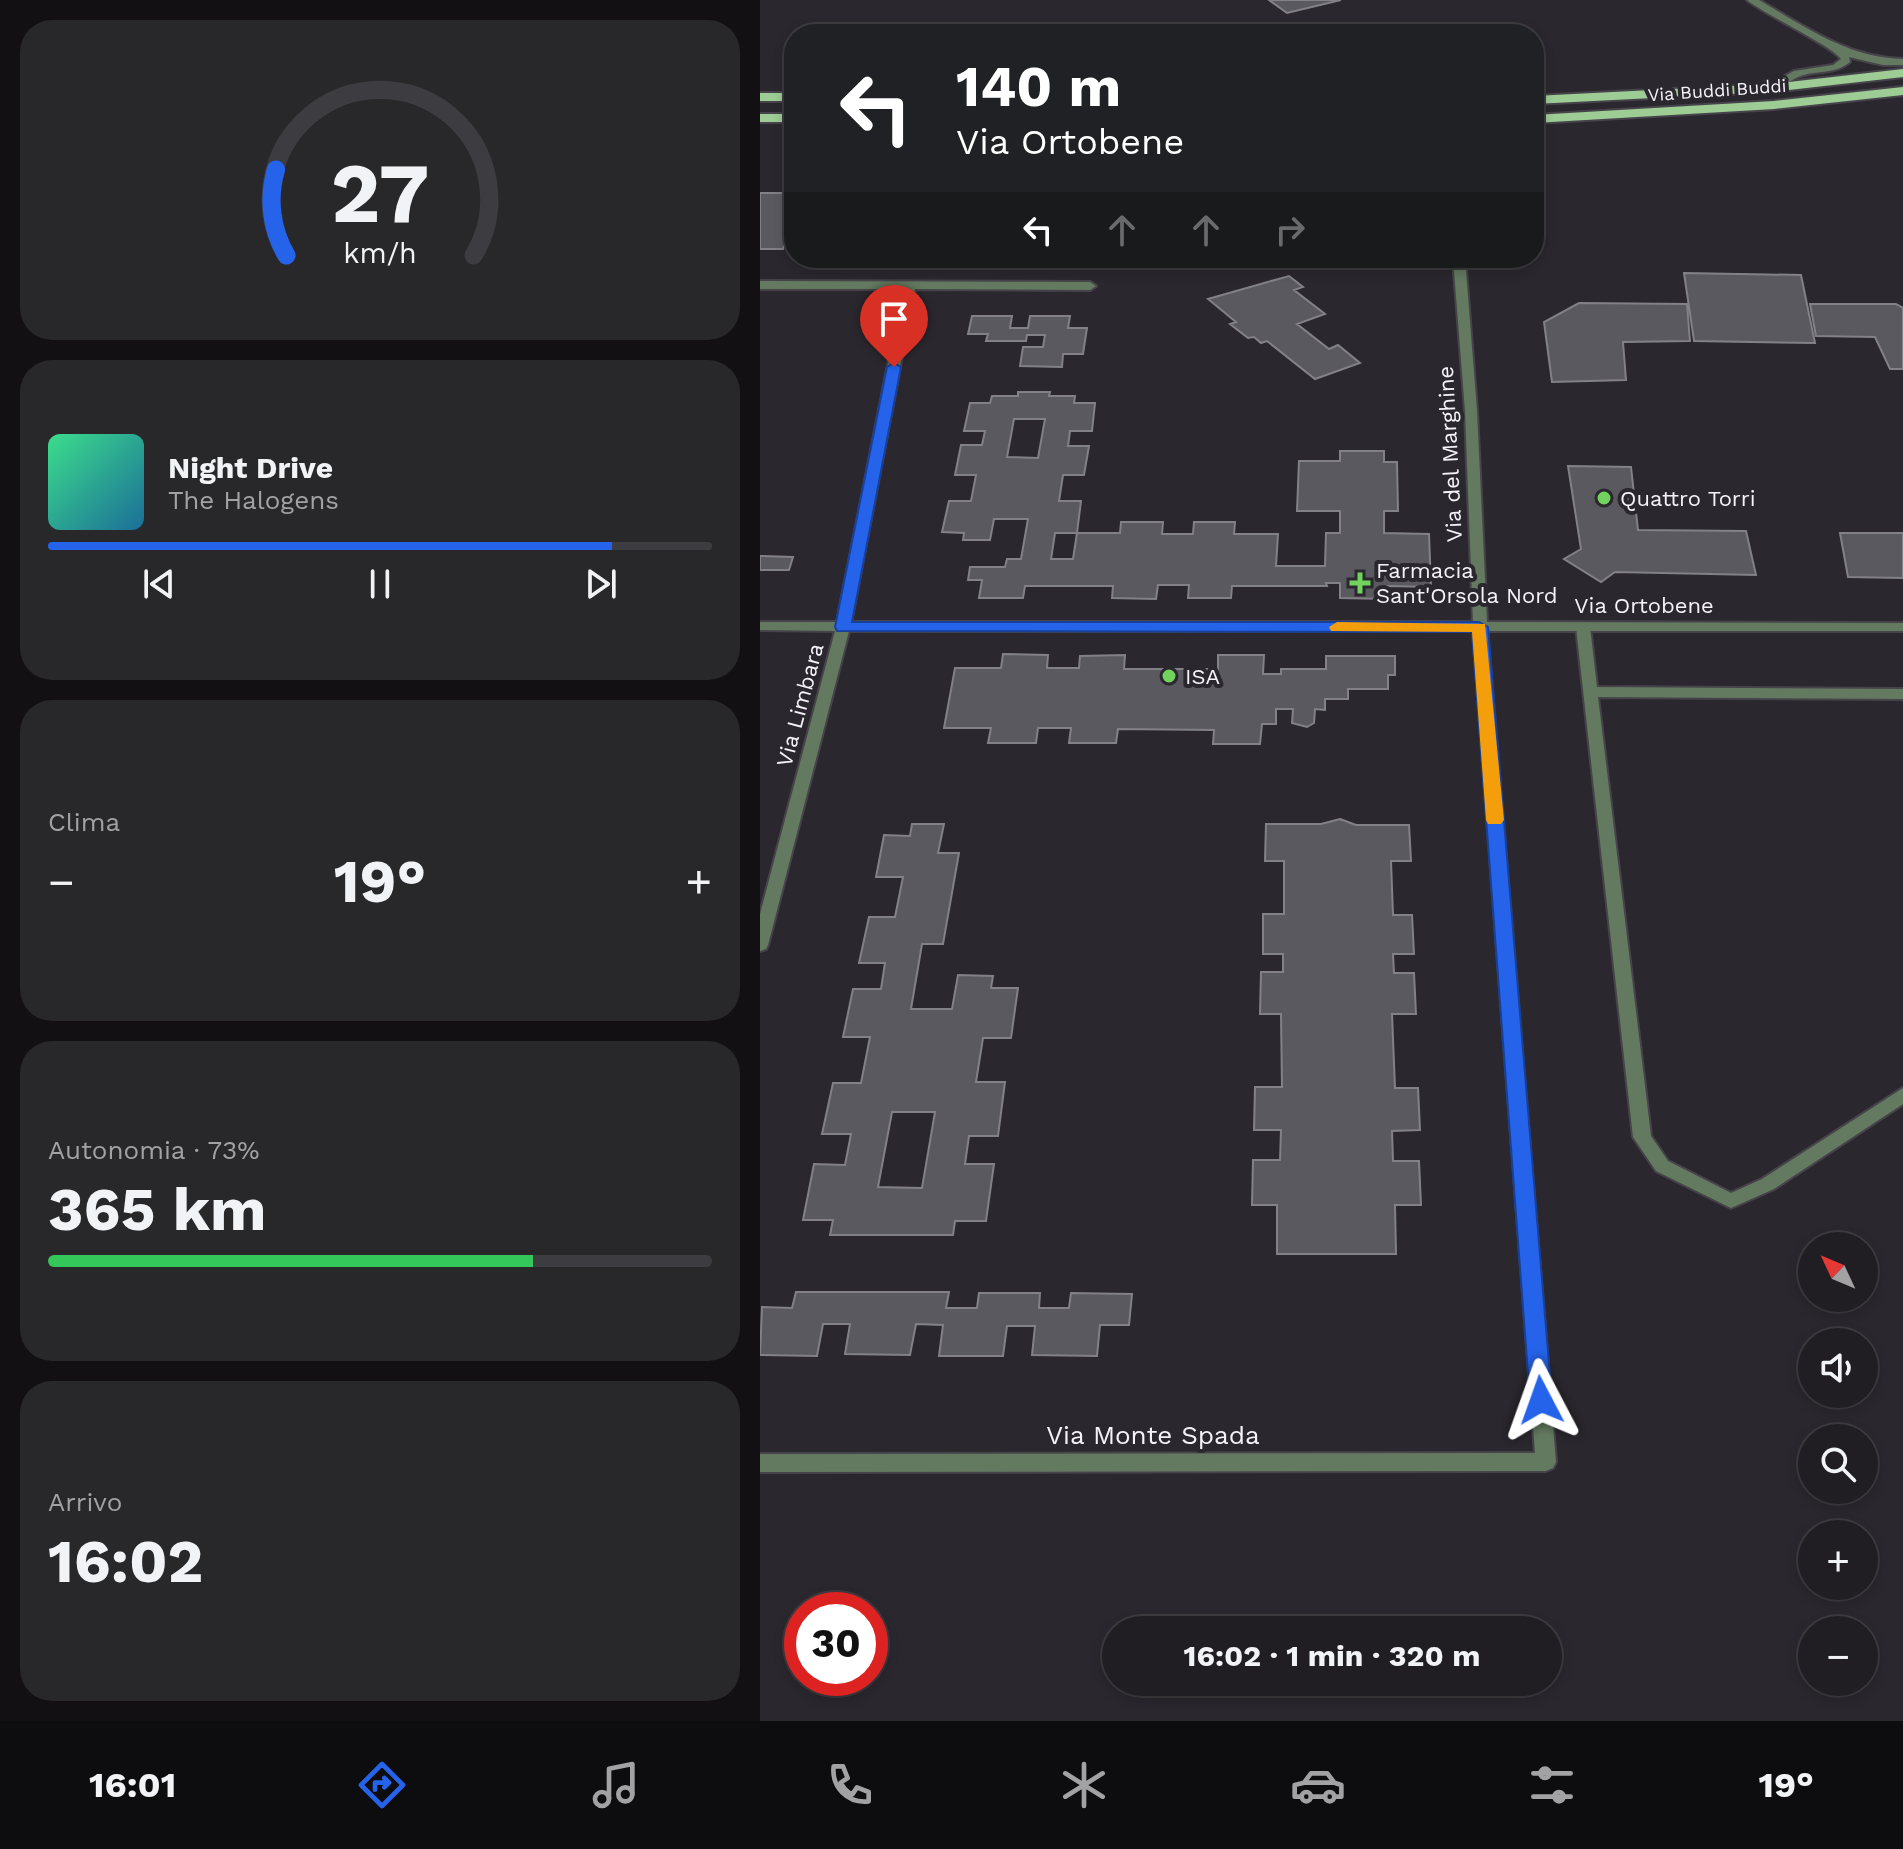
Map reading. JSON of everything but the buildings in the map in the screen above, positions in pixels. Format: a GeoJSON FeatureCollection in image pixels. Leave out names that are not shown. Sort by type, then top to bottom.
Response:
{"type":"FeatureCollection","features":[{"type":"Feature","properties":{"kind":"main road","name":"Via Buddi Buddi"},"geometry":{"type":"LineString","coordinates":[[1544,99],[1771,88],[1903,73]]}},
{"type":"Feature","properties":{"kind":"main road","name":"Via Buddi Buddi"},"geometry":{"type":"LineString","coordinates":[[1544,118],[1774,105],[1903,91]]}},
{"type":"Feature","properties":{"kind":"main road"},"geometry":{"type":"LineString","coordinates":[[760,97],[784,97]]}},
{"type":"Feature","properties":{"kind":"main road"},"geometry":{"type":"LineString","coordinates":[[760,118],[784,118]]}},
{"type":"Feature","properties":{"kind":"street"},"geometry":{"type":"LineString","coordinates":[[1752,0],[1841,50],[1876,62],[1903,62]]}},
{"type":"Feature","properties":{"kind":"street"},"geometry":{"type":"LineString","coordinates":[[1771,88],[1798,73],[1836,68],[1846,60],[1841,50]]}},
{"type":"Feature","properties":{"kind":"street","name":"Via del Marghine"},"geometry":{"type":"LineString","coordinates":[[1460,268],[1471,411],[1479,627],[1546,1462]]}},
{"type":"Feature","properties":{"kind":"street"},"geometry":{"type":"LineString","coordinates":[[760,285],[1090,286]]}},
{"type":"Feature","properties":{"kind":"street","name":"Via Limbara"},"geometry":{"type":"LineString","coordinates":[[760,945],[843,627],[910,286]]}},
{"type":"Feature","properties":{"kind":"street","name":"Via Ortobene"},"geometry":{"type":"LineString","coordinates":[[760,626],[1903,627]]}},
{"type":"Feature","properties":{"kind":"street"},"geometry":{"type":"LineString","coordinates":[[1583,627],[1642,1137],[1662,1166],[1731,1201],[1768,1184],[1903,1095]]}},
{"type":"Feature","properties":{"kind":"street"},"geometry":{"type":"LineString","coordinates":[[1590,692],[1903,694]]}},
{"type":"Feature","properties":{"kind":"street","name":"Via Monte Spada"},"geometry":{"type":"LineString","coordinates":[[760,1463],[1546,1462]]}},
{"type":"Feature","properties":{"kind":"slow traffic"},"geometry":{"type":"LineString","coordinates":[[1337,627],[1479,627],[1495,820]]}},
{"type":"Feature","properties":{"kind":"place","name":"Quattro Torri"},"geometry":{"type":"Point","coordinates":[1604,498]}},
{"type":"Feature","properties":{"kind":"place","name":"Farmacia Sant'Orsola Nord"},"geometry":{"type":"Point","coordinates":[1360,583]}},
{"type":"Feature","properties":{"kind":"place","name":"ISA"},"geometry":{"type":"Point","coordinates":[1169,676]}},
{"type":"Feature","properties":{"kind":"route"},"geometry":{"type":"LineString","coordinates":[[894,367],[843,627],[1479,627],[1541,1400]]}}]}
